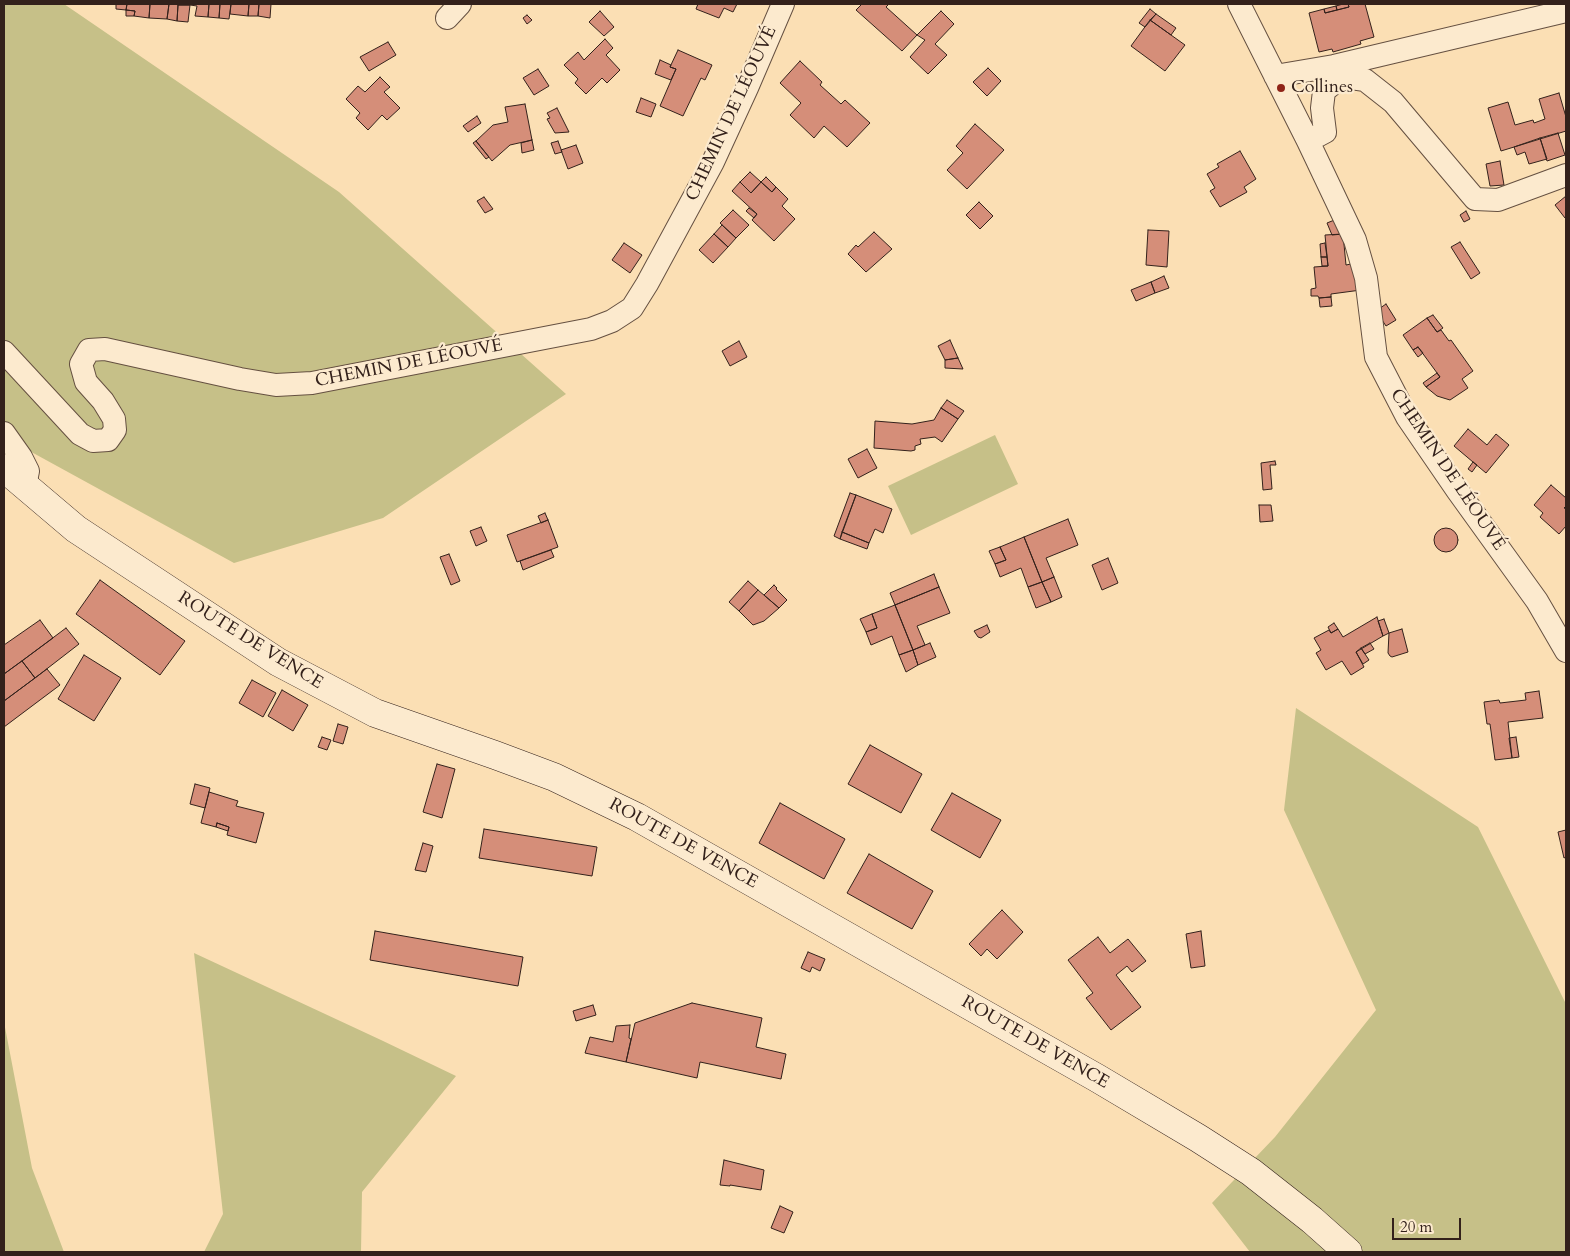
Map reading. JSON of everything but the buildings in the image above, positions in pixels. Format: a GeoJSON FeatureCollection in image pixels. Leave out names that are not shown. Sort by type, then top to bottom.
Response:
{"type":"FeatureCollection","features":[{"type":"Feature","properties":{"kind":"main road","name":"ROUTE DE VENCE"},"geometry":{"type":"LineString","coordinates":[[4,468],[76,529],[278,662],[375,713],[495,754],[554,777],[638,817],[1097,1078],[1198,1138],[1250,1172],[1312,1220],[1348,1252]]}},
{"type":"Feature","properties":{"kind":"street","name":"CHEMIN DE LÉOUVÉ"},"geometry":{"type":"LineString","coordinates":[[4,352],[80,434],[93,441],[108,440],[115,430],[114,419],[103,401],[86,382],[81,364],[90,350],[105,349],[240,379],[276,384],[312,383],[591,329],[612,321],[632,308],[652,276],[713,162],[783,4]]}},
{"type":"Feature","properties":{"kind":"street","name":"CHEMIN DE LÉOUVÉ"},"geometry":{"type":"LineString","coordinates":[[1239,4],[1355,240],[1366,278],[1376,358],[1408,417],[1457,490],[1537,600],[1566,651]]}},
{"type":"Feature","properties":{"kind":"street"},"geometry":{"type":"LineString","coordinates":[[1275,76],[1334,66],[1566,10],[1565,4]]}},
{"type":"Feature","properties":{"kind":"street"},"geometry":{"type":"LineString","coordinates":[[1308,141],[1325,132],[1322,108],[1324,91],[1335,82],[1351,78],[1365,80],[1393,102],[1475,199],[1498,200],[1566,175]]}},
{"type":"Feature","properties":{"kind":"street"},"geometry":{"type":"LineString","coordinates":[[4,434],[21,457],[28,471],[25,486]]}},
{"type":"Feature","properties":{"kind":"shaded area"},"geometry":{"type":"Polygon","coordinates":[[[4,4],[64,4],[339,192],[566,394],[383,518],[234,563],[4,437],[4,4]]]}},
{"type":"Feature","properties":{"kind":"shaded area"},"geometry":{"type":"Polygon","coordinates":[[[995,435],[1018,484],[911,535],[888,486],[995,435]]]}},
{"type":"Feature","properties":{"kind":"shaded area"},"geometry":{"type":"Polygon","coordinates":[[[1296,708],[1478,827],[1566,1004],[1566,1252],[1250,1252],[1212,1203],[1275,1137],[1376,1010],[1284,810],[1296,708]]]}},
{"type":"Feature","properties":{"kind":"shaded area"},"geometry":{"type":"Polygon","coordinates":[[[194,953],[456,1076],[362,1192],[361,1252],[204,1252],[223,1214],[194,953]]]}},
{"type":"Feature","properties":{"kind":"shaded area"},"geometry":{"type":"Polygon","coordinates":[[[4,1022],[32,1168],[64,1252],[4,1252],[4,1022]]]}},
{"type":"Feature","properties":{"kind":"place","name":"Collines"},"geometry":{"type":"Point","coordinates":[1281,88]}}]}
